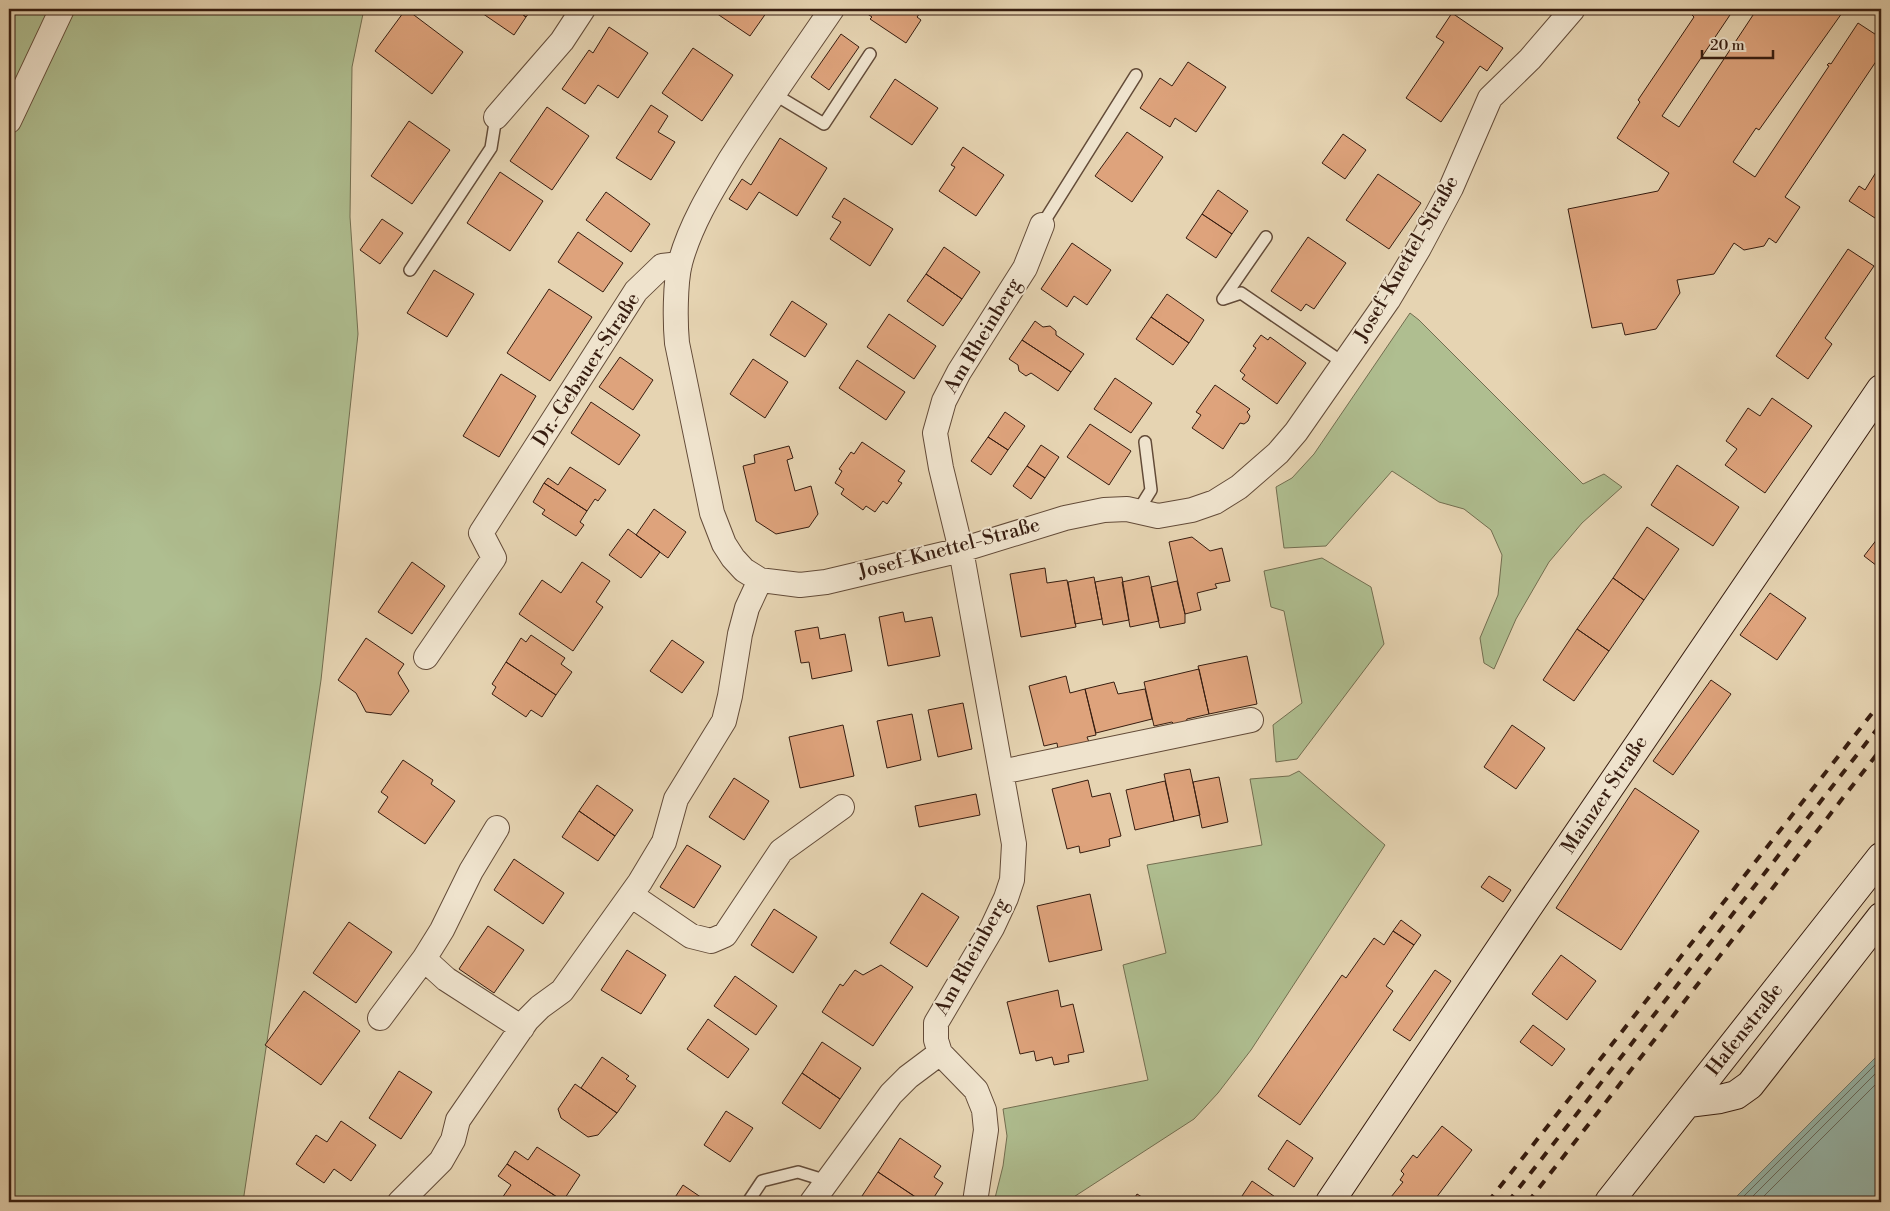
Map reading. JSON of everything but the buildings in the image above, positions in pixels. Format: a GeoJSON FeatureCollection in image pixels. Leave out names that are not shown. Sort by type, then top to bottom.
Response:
{"type":"FeatureCollection","features":[{"type":"Feature","properties":{"kind":"main road","name":"Mainzer Straße"},"geometry":{"type":"LineString","coordinates":[[1330,1202],[1881,389]]}},
{"type":"Feature","properties":{"kind":"main road","name":"Hafenstraße"},"geometry":{"type":"LineString","coordinates":[[1609,1202],[1881,857]]}},
{"type":"Feature","properties":{"kind":"main road"},"geometry":{"type":"LineString","coordinates":[[1688,1103],[1736,1095],[1750,1085],[1881,917]]}},
{"type":"Feature","properties":{"kind":"street"},"geometry":{"type":"LineString","coordinates":[[9,120],[62,9]]}},
{"type":"Feature","properties":{"kind":"street"},"geometry":{"type":"LineString","coordinates":[[496,117],[562,41],[583,9]]}},
{"type":"Feature","properties":{"kind":"street"},"geometry":{"type":"LineString","coordinates":[[680,264],[692,229],[708,197],[744,138],[832,9]]}},
{"type":"Feature","properties":{"kind":"street","name":"Josef-Knettel-Straße"},"geometry":{"type":"LineString","coordinates":[[680,264],[675,327],[676,343],[712,513],[724,544],[733,558],[744,570],[760,580],[800,585],[826,582],[961,550],[1065,518],[1104,510],[1128,509],[1158,516],[1192,510],[1215,502],[1238,487],[1284,446],[1296,432],[1388,300],[1419,248],[1451,188],[1490,98],[1530,59],[1573,9]]}},
{"type":"Feature","properties":{"kind":"street","name":"Am Rheinberg"},"geometry":{"type":"LineString","coordinates":[[940,1053],[936,1040],[936,1023],[992,928],[1006,898],[1012,880],[1014,844],[961,550],[941,468],[935,433],[944,401],[959,372],[1025,268],[1042,225]]}},
{"type":"Feature","properties":{"kind":"street","name":"Dr.-Gebauer-Straße"},"geometry":{"type":"LineString","coordinates":[[426,657],[494,558],[481,533],[636,291],[662,266],[680,264]]}},
{"type":"Feature","properties":{"kind":"street"},"geometry":{"type":"LineString","coordinates":[[400,1202],[441,1160],[453,1140],[458,1120],[527,1020],[540,1007],[562,991],[631,895],[664,842],[676,799],[724,721],[742,626],[747,608],[760,580]]}},
{"type":"Feature","properties":{"kind":"street"},"geometry":{"type":"LineString","coordinates":[[1001,772],[1251,720]]}},
{"type":"Feature","properties":{"kind":"street"},"geometry":{"type":"LineString","coordinates":[[631,895],[691,936],[711,941],[725,935],[781,851],[842,807]]}},
{"type":"Feature","properties":{"kind":"street"},"geometry":{"type":"LineString","coordinates":[[380,1018],[424,959],[442,930],[471,871],[497,828]]}},
{"type":"Feature","properties":{"kind":"street"},"geometry":{"type":"LineString","coordinates":[[424,959],[446,979],[522,1028]]}},
{"type":"Feature","properties":{"kind":"street"},"geometry":{"type":"LineString","coordinates":[[812,1202],[891,1094],[908,1077],[940,1053],[976,1090],[984,1110],[986,1130],[975,1202]]}},
{"type":"Feature","properties":{"kind":"lane"},"geometry":{"type":"LineString","coordinates":[[774,94],[824,124],[870,54]]}},
{"type":"Feature","properties":{"kind":"lane","name":"Am Rheinberg"},"geometry":{"type":"LineString","coordinates":[[1042,225],[1136,75]]}},
{"type":"Feature","properties":{"kind":"lane"},"geometry":{"type":"LineString","coordinates":[[410,270],[491,148],[496,117]]}},
{"type":"Feature","properties":{"kind":"lane","name":"Josef-Knettel-Straße"},"geometry":{"type":"LineString","coordinates":[[1266,237],[1223,299],[1241,293],[1345,364]]}},
{"type":"Feature","properties":{"kind":"lane"},"geometry":{"type":"LineString","coordinates":[[1138,511],[1151,490],[1145,442]]}},
{"type":"Feature","properties":{"kind":"lane"},"geometry":{"type":"LineString","coordinates":[[748,1202],[762,1181],[798,1172],[826,1181]]}},
{"type":"Feature","properties":{"kind":"green space"},"geometry":{"type":"Polygon","coordinates":[[[9,9],[364,9],[352,67],[350,217],[358,334],[321,680],[243,1202],[9,1202],[9,9]]]}},
{"type":"Feature","properties":{"kind":"green space"},"geometry":{"type":"Polygon","coordinates":[[[1410,313],[1583,484],[1604,474],[1622,487],[1582,523],[1549,562],[1516,619],[1494,669],[1484,663],[1480,638],[1498,595],[1502,555],[1491,530],[1464,509],[1439,502],[1392,471],[1326,546],[1284,548],[1276,487],[1292,478],[1314,454],[1410,313]]]}},
{"type":"Feature","properties":{"kind":"green space"},"geometry":{"type":"Polygon","coordinates":[[[1322,558],[1371,587],[1384,644],[1297,759],[1276,762],[1273,725],[1302,703],[1284,611],[1271,607],[1264,571],[1322,558]]]}},
{"type":"Feature","properties":{"kind":"green space"},"geometry":{"type":"Polygon","coordinates":[[[1299,771],[1385,845],[1251,1050],[1218,1093],[1194,1119],[1066,1202],[994,1202],[1003,1166],[1007,1136],[1003,1109],[1148,1080],[1123,965],[1166,953],[1147,865],[1262,845],[1250,779],[1289,776],[1299,771]]]}},
{"type":"Feature","properties":{"kind":"water"},"geometry":{"type":"Polygon","coordinates":[[[1881,1052],[1881,1202],[1731,1202],[1881,1052]]]}},
{"type":"Feature","properties":{"kind":"railway"},"geometry":{"type":"LineString","coordinates":[[1488,1202],[1881,702]]}},
{"type":"Feature","properties":{"kind":"railway"},"geometry":{"type":"LineString","coordinates":[[1508,1202],[1881,724]]}},
{"type":"Feature","properties":{"kind":"railway"},"geometry":{"type":"LineString","coordinates":[[1528,1202],[1881,749]]}}]}
